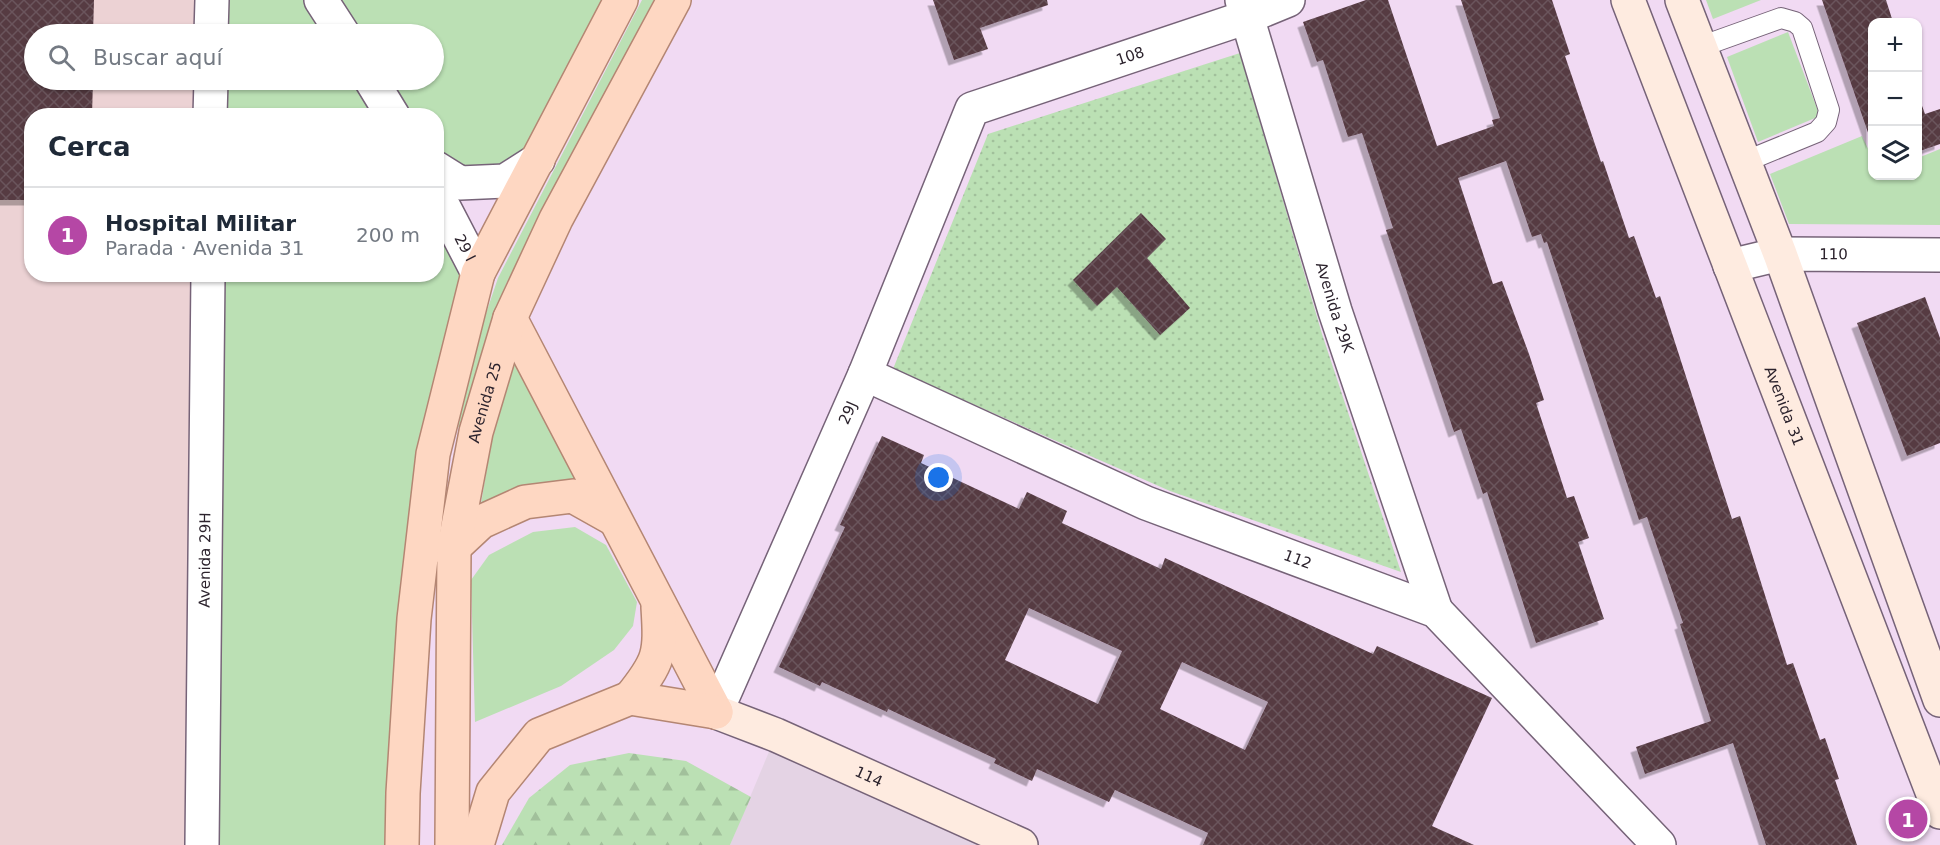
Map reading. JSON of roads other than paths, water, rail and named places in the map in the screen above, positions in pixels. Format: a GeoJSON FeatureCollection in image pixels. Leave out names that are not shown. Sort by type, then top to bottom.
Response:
{"type":"FeatureCollection","features":[{"type":"Feature","properties":{"kind":"main road"},"geometry":{"type":"LineString","coordinates":[[402,845],[402,794],[414,619],[433,454],[478,273],[621,0]]}},
{"type":"Feature","properties":{"kind":"main road","name":"Avenida 25"},"geometry":{"type":"LineString","coordinates":[[452,845],[454,547],[476,432],[510,318],[556,219],[674,0]]}},
{"type":"Feature","properties":{"kind":"main road","name":"Avenida 31"},"geometry":{"type":"LineString","coordinates":[[1628,0],[1940,812]]}},
{"type":"Feature","properties":{"kind":"main road"},"geometry":{"type":"LineString","coordinates":[[1682,0],[1780,254],[1940,700]]}},
{"type":"Feature","properties":{"kind":"main road"},"geometry":{"type":"LineString","coordinates":[[510,318],[716,712]]}},
{"type":"Feature","properties":{"kind":"main road"},"geometry":{"type":"LineString","coordinates":[[414,619],[437,566],[481,522],[525,501],[573,496],[614,519]]}},
{"type":"Feature","properties":{"kind":"main road"},"geometry":{"type":"LineString","coordinates":[[477,845],[494,792],[539,735],[630,698],[650,674],[660,646],[658,602]]}},
{"type":"Feature","properties":{"kind":"main road"},"geometry":{"type":"LineString","coordinates":[[630,698],[716,712]]}},
{"type":"Feature","properties":{"kind":"main road","name":"114"},"geometry":{"type":"LineString","coordinates":[[716,712],[776,735],[1012,843]]}},
{"type":"Feature","properties":{"kind":"street"},"geometry":{"type":"LineString","coordinates":[[211,24],[212,0]]}},
{"type":"Feature","properties":{"kind":"street"},"geometry":{"type":"LineString","coordinates":[[321,0],[337,24]]}},
{"type":"Feature","properties":{"kind":"street","name":"108"},"geometry":{"type":"LineString","coordinates":[[972,109],[1245,8],[1288,0]]}},
{"type":"Feature","properties":{"kind":"street","name":"Avenida 29K"},"geometry":{"type":"LineString","coordinates":[[1245,8],[1335,311],[1436,611]]}},
{"type":"Feature","properties":{"kind":"street"},"geometry":{"type":"LineString","coordinates":[[210,108],[211,90]]}},
{"type":"Feature","properties":{"kind":"street"},"geometry":{"type":"LineString","coordinates":[[377,90],[388,108]]}},
{"type":"Feature","properties":{"kind":"street","name":"29J"},"geometry":{"type":"LineString","coordinates":[[716,712],[865,374],[972,109]]}},
{"type":"Feature","properties":{"kind":"street"},"geometry":{"type":"LineString","coordinates":[[444,173],[460,183],[504,181],[538,160]]}},
{"type":"Feature","properties":{"kind":"street","name":"29 I"},"geometry":{"type":"LineString","coordinates":[[444,207],[478,273]]}},
{"type":"Feature","properties":{"kind":"street","name":"110"},"geometry":{"type":"LineString","coordinates":[[1730,266],[1780,254],[1940,255]]}},
{"type":"Feature","properties":{"kind":"street","name":"Avenida 29H"},"geometry":{"type":"LineString","coordinates":[[202,845],[208,282]]}},
{"type":"Feature","properties":{"kind":"street","name":"112"},"geometry":{"type":"LineString","coordinates":[[865,374],[1146,503],[1436,611],[1659,845]]}},
{"type":"Feature","properties":{"kind":"lane"},"geometry":{"type":"LineString","coordinates":[[1700,48],[1780,18],[1795,22],[1802,28],[1829,110],[1826,122],[1817,132],[1744,162]]}},
{"type":"Feature","properties":{"kind":"place","name":"Hospital Militar"},"geometry":{"type":"Point","coordinates":[1908,819]}}]}
